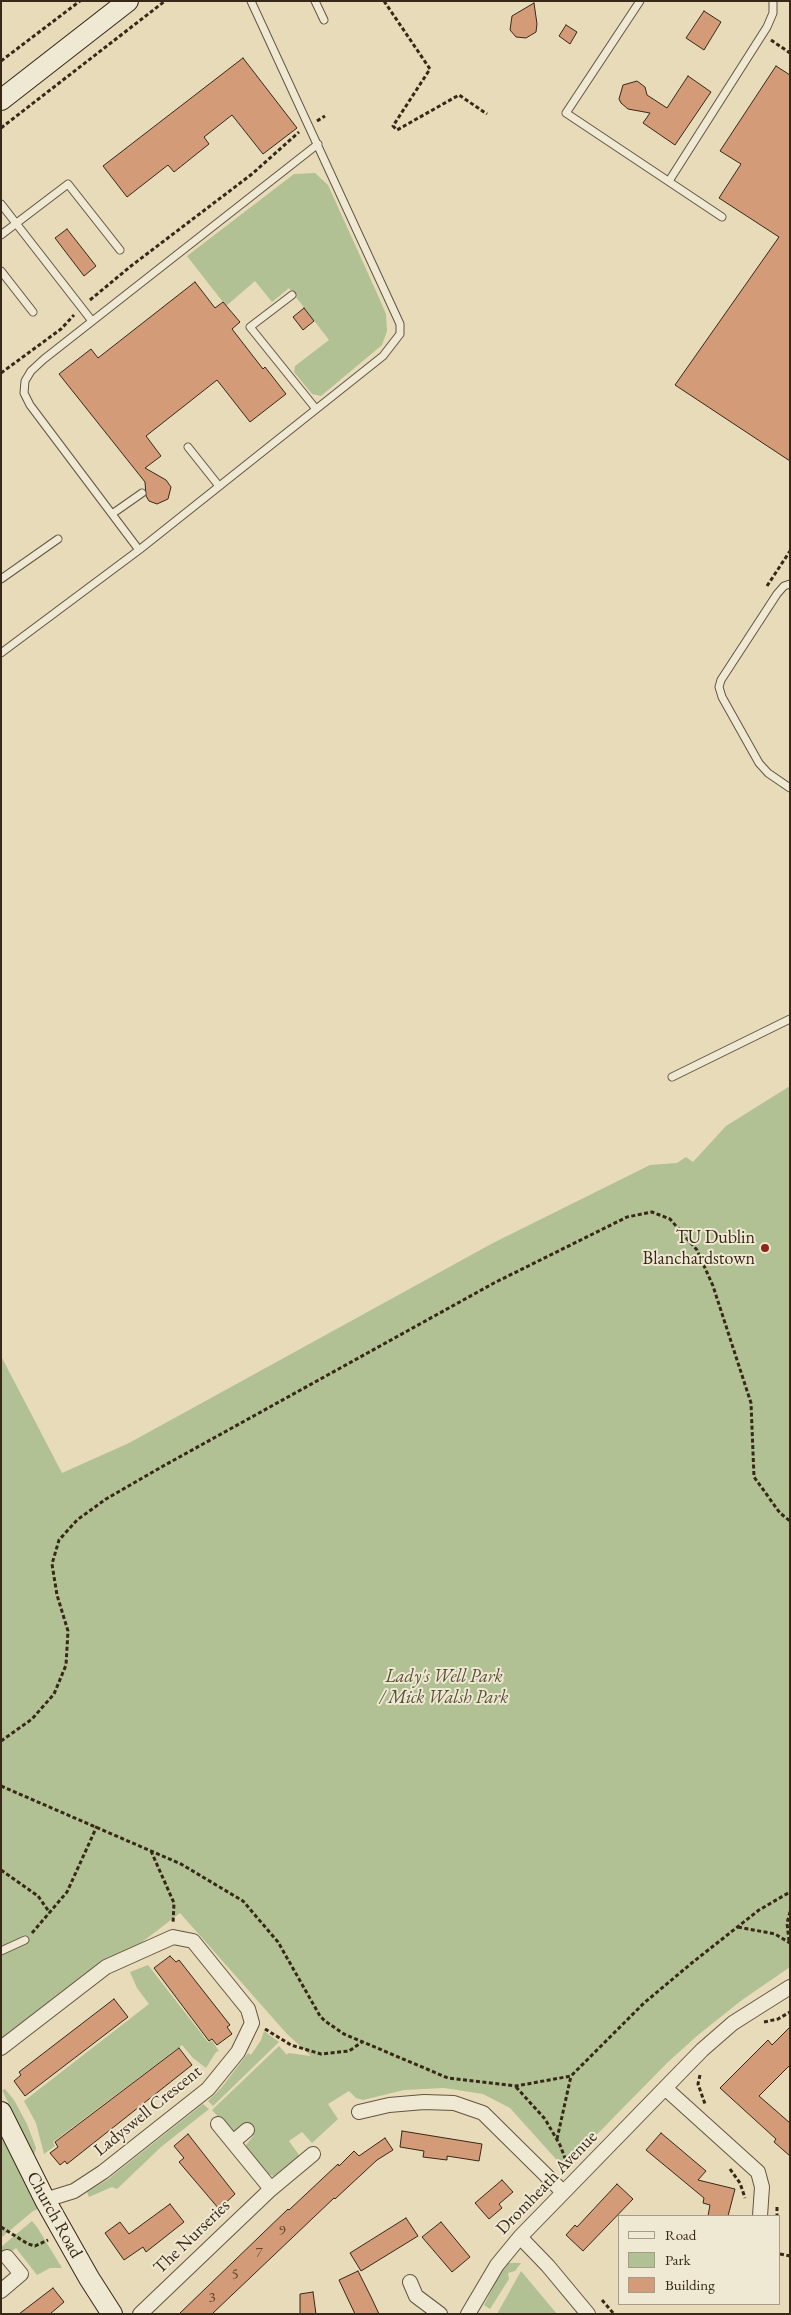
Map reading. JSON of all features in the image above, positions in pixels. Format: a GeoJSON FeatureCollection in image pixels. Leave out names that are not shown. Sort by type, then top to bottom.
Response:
{"type":"FeatureCollection","features":[{"type":"Feature","properties":{"kind":"street"},"geometry":{"type":"LineString","coordinates":[[1,100],[128,1]]}},
{"type":"Feature","properties":{"kind":"street"},"geometry":{"type":"LineString","coordinates":[[1,2048],[106,1967],[173,1937]]}},
{"type":"Feature","properties":{"kind":"street","name":"Ladyswell Crescent"},"geometry":{"type":"LineString","coordinates":[[45,2200],[74,2191],[103,2172],[208,2089],[238,2052],[252,2023],[248,2009],[193,1941],[173,1937]]}},
{"type":"Feature","properties":{"kind":"street","name":"Dromheath Avenue"},"geometry":{"type":"LineString","coordinates":[[468,2314],[497,2265],[562,2192],[711,2041],[752,2010],[790,1987]]}},
{"type":"Feature","properties":{"kind":"street"},"geometry":{"type":"LineString","coordinates":[[665,2088],[758,2172],[762,2187],[760,2215]]}},
{"type":"Feature","properties":{"kind":"street"},"geometry":{"type":"LineString","coordinates":[[359,2112],[389,2105],[424,2102],[454,2103],[483,2113],[562,2192]]}},
{"type":"Feature","properties":{"kind":"street","name":"Church Road"},"geometry":{"type":"LineString","coordinates":[[1,2112],[45,2200],[89,2278],[112,2314]]}},
{"type":"Feature","properties":{"kind":"street"},"geometry":{"type":"LineString","coordinates":[[218,2124],[271,2189]]}},
{"type":"Feature","properties":{"kind":"street"},"geometry":{"type":"LineString","coordinates":[[233,2142],[247,2130]]}},
{"type":"Feature","properties":{"kind":"street","name":"The Nurseries"},"geometry":{"type":"LineString","coordinates":[[140,2314],[271,2189],[313,2154]]}},
{"type":"Feature","properties":{"kind":"street"},"geometry":{"type":"LineString","coordinates":[[520,2237],[548,2266],[588,2314]]}},
{"type":"Feature","properties":{"kind":"street"},"geometry":{"type":"LineString","coordinates":[[1,2290],[22,2274],[7,2257]]}},
{"type":"Feature","properties":{"kind":"street"},"geometry":{"type":"LineString","coordinates":[[410,2282],[416,2296],[440,2314]]}},
{"type":"Feature","properties":{"kind":"lane"},"geometry":{"type":"LineString","coordinates":[[1,653],[139,550],[383,356],[400,334],[400,324],[251,1]]}},
{"type":"Feature","properties":{"kind":"lane"},"geometry":{"type":"LineString","coordinates":[[315,1],[324,20]]}},
{"type":"Feature","properties":{"kind":"lane"},"geometry":{"type":"LineString","coordinates":[[640,1],[566,113],[722,217]]}},
{"type":"Feature","properties":{"kind":"lane"},"geometry":{"type":"LineString","coordinates":[[669,181],[762,34],[773,13],[773,1]]}},
{"type":"Feature","properties":{"kind":"lane"},"geometry":{"type":"LineString","coordinates":[[139,550],[30,405],[24,393],[25,382],[31,371],[92,320],[318,144]]}},
{"type":"Feature","properties":{"kind":"lane"},"geometry":{"type":"LineString","coordinates":[[1,235],[68,184],[120,250]]}},
{"type":"Feature","properties":{"kind":"lane"},"geometry":{"type":"LineString","coordinates":[[1,204],[92,320]]}},
{"type":"Feature","properties":{"kind":"lane"},"geometry":{"type":"LineString","coordinates":[[1,271],[33,312]]}},
{"type":"Feature","properties":{"kind":"lane"},"geometry":{"type":"LineString","coordinates":[[292,294],[250,327],[316,409]]}},
{"type":"Feature","properties":{"kind":"lane"},"geometry":{"type":"LineString","coordinates":[[188,447],[220,486]]}},
{"type":"Feature","properties":{"kind":"lane"},"geometry":{"type":"LineString","coordinates":[[112,514],[142,493]]}},
{"type":"Feature","properties":{"kind":"lane"},"geometry":{"type":"LineString","coordinates":[[1,579],[58,539]]}},
{"type":"Feature","properties":{"kind":"lane"},"geometry":{"type":"LineString","coordinates":[[790,584],[784,586],[777,594],[721,680],[719,688],[722,697],[759,763],[790,788]]}},
{"type":"Feature","properties":{"kind":"lane"},"geometry":{"type":"LineString","coordinates":[[672,1076],[790,1019]]}},
{"type":"Feature","properties":{"kind":"lane"},"geometry":{"type":"LineString","coordinates":[[1,1951],[25,1940]]}},
{"type":"Feature","properties":{"kind":"path"},"geometry":{"type":"LineString","coordinates":[[1,62],[80,1]]}},
{"type":"Feature","properties":{"kind":"path"},"geometry":{"type":"LineString","coordinates":[[1,128],[166,1]]}},
{"type":"Feature","properties":{"kind":"path"},"geometry":{"type":"LineString","coordinates":[[384,1],[430,69],[393,126],[397,130],[459,95],[487,114]]}},
{"type":"Feature","properties":{"kind":"path"},"geometry":{"type":"LineString","coordinates":[[762,34],[790,53]]}},
{"type":"Feature","properties":{"kind":"path"},"geometry":{"type":"LineString","coordinates":[[1,372],[61,329],[82,307],[131,266],[252,174],[291,138],[325,116]]}},
{"type":"Feature","properties":{"kind":"path"},"geometry":{"type":"LineString","coordinates":[[1,1741],[32,1719],[54,1694],[66,1665],[68,1631],[57,1594],[52,1564],[59,1540],[77,1520],[106,1499],[165,1465],[494,1283],[626,1217],[652,1212],[670,1219],[697,1250],[713,1286],[751,1403],[754,1477],[780,1513],[790,1522]]}},
{"type":"Feature","properties":{"kind":"path"},"geometry":{"type":"LineString","coordinates":[[1,1786],[97,1826],[180,1864],[243,1901],[278,1942],[320,2016],[334,2028],[441,2076],[516,2086],[571,2076]]}},
{"type":"Feature","properties":{"kind":"path"},"geometry":{"type":"LineString","coordinates":[[25,1940],[67,1892],[97,1826]]}},
{"type":"Feature","properties":{"kind":"path"},"geometry":{"type":"LineString","coordinates":[[150,1850],[174,1903],[173,1937]]}},
{"type":"Feature","properties":{"kind":"path"},"geometry":{"type":"LineString","coordinates":[[1,1870],[38,1896],[50,1913]]}},
{"type":"Feature","properties":{"kind":"path"},"geometry":{"type":"LineString","coordinates":[[557,2139],[571,2076],[644,2003],[760,1910],[790,1892]]}},
{"type":"Feature","properties":{"kind":"path"},"geometry":{"type":"LineString","coordinates":[[790,1912],[787,1923],[790,1942]]}},
{"type":"Feature","properties":{"kind":"path"},"geometry":{"type":"LineString","coordinates":[[738,1927],[775,1934],[790,1942]]}},
{"type":"Feature","properties":{"kind":"path"},"geometry":{"type":"LineString","coordinates":[[755,2024],[778,2019],[790,2012]]}},
{"type":"Feature","properties":{"kind":"path"},"geometry":{"type":"LineString","coordinates":[[262,2027],[291,2045],[321,2054],[349,2051],[362,2042]]}},
{"type":"Feature","properties":{"kind":"path"},"geometry":{"type":"LineString","coordinates":[[702,2072],[699,2076],[698,2084],[708,2108]]}},
{"type":"Feature","properties":{"kind":"path"},"geometry":{"type":"LineString","coordinates":[[516,2086],[545,2119],[557,2139],[569,2167],[574,2161]]}},
{"type":"Feature","properties":{"kind":"path"},"geometry":{"type":"LineString","coordinates":[[723,2162],[740,2182],[746,2204]]}},
{"type":"Feature","properties":{"kind":"path"},"geometry":{"type":"LineString","coordinates":[[774,2201],[777,2206],[777,2215]]}},
{"type":"Feature","properties":{"kind":"path"},"geometry":{"type":"LineString","coordinates":[[1,2227],[34,2246],[51,2238]]}},
{"type":"Feature","properties":{"kind":"path"},"geometry":{"type":"LineString","coordinates":[[602,2300],[614,2314]]}},
{"type":"Feature","properties":{"kind":"green space"},"geometry":{"type":"Polygon","coordinates":[[[315,173],[328,185],[386,314],[387,331],[382,345],[321,396],[312,394],[294,372],[295,366],[329,340],[289,288],[272,302],[255,281],[226,306],[187,256],[294,174],[315,173]]]}},
{"type":"Feature","properties":{"kind":"green space","name":"Lady's Well Park / Mick Walsh Park"},"geometry":{"type":"Polygon","coordinates":[[[790,1086],[790,1967],[742,2000],[698,2035],[668,2062],[564,2168],[510,2108],[483,2094],[444,2088],[404,2090],[363,2100],[356,2098],[349,2091],[328,2104],[338,2119],[312,2143],[302,2132],[289,2141],[299,2155],[298,2157],[274,2176],[264,2173],[246,2151],[246,2145],[254,2135],[244,2125],[238,2130],[233,2131],[212,2110],[279,2046],[287,2055],[288,2053],[311,2056],[287,2034],[180,1913],[1,2050],[1,1356],[62,1473],[129,1443],[493,1243],[650,1165],[677,1163],[686,1157],[693,1162],[726,1126],[790,1086]]]}},
{"type":"Feature","properties":{"kind":"green space"},"geometry":{"type":"Polygon","coordinates":[[[148,1965],[208,2042],[212,2041],[219,2051],[216,2052],[206,2068],[193,2058],[182,2045],[53,2142],[55,2146],[44,2154],[36,2123],[24,2101],[149,2004],[137,1988],[130,1972],[148,1965]]]}},
{"type":"Feature","properties":{"kind":"green space"},"geometry":{"type":"Polygon","coordinates":[[[264,2031],[279,2042],[213,2106],[208,2101],[222,2087],[248,2053],[251,2055],[261,2040],[264,2031]]]}},
{"type":"Feature","properties":{"kind":"green space"},"geometry":{"type":"Polygon","coordinates":[[[5,2089],[14,2100],[27,2124],[36,2148],[34,2155],[2,2090],[5,2089]]]}},
{"type":"Feature","properties":{"kind":"green space"},"geometry":{"type":"Polygon","coordinates":[[[1,2102],[49,2205],[33,2211],[1,2238],[1,2102]]]}},
{"type":"Feature","properties":{"kind":"green space"},"geometry":{"type":"Polygon","coordinates":[[[203,2104],[209,2109],[161,2147],[117,2189],[112,2187],[89,2197],[87,2192],[107,2180],[203,2104]]]}},
{"type":"Feature","properties":{"kind":"green space"},"geometry":{"type":"Polygon","coordinates":[[[32,2221],[62,2268],[50,2268],[37,2275],[16,2248],[1,2260],[1,2247],[32,2221]]]}},
{"type":"Feature","properties":{"kind":"green space"},"geometry":{"type":"Polygon","coordinates":[[[508,2263],[521,2263],[515,2271],[508,2273],[509,2279],[490,2309],[484,2305],[501,2272],[508,2263]]]}},
{"type":"Feature","properties":{"kind":"green space"},"geometry":{"type":"Polygon","coordinates":[[[521,2271],[557,2314],[497,2314],[521,2271]]]}},
{"type":"Feature","properties":{"kind":"building"},"geometry":{"type":"Polygon","coordinates":[[[534,3],[537,24],[536,32],[526,38],[516,37],[510,30],[512,16],[534,3]]]}},
{"type":"Feature","properties":{"kind":"building"},"geometry":{"type":"Polygon","coordinates":[[[704,11],[721,22],[704,50],[686,38],[704,11]]]}},
{"type":"Feature","properties":{"kind":"building"},"geometry":{"type":"Polygon","coordinates":[[[566,25],[577,32],[570,44],[559,36],[566,25]]]}},
{"type":"Feature","properties":{"kind":"building"},"geometry":{"type":"Polygon","coordinates":[[[243,58],[297,128],[263,154],[232,115],[204,137],[209,144],[174,172],[168,165],[127,197],[103,166],[243,58]]]}},
{"type":"Feature","properties":{"kind":"building"},"geometry":{"type":"Polygon","coordinates":[[[776,66],[790,75],[790,461],[675,385],[779,237],[719,198],[741,164],[720,151],[776,66]]]}},
{"type":"Feature","properties":{"kind":"building"},"geometry":{"type":"Polygon","coordinates":[[[688,76],[711,92],[675,145],[643,123],[650,113],[628,109],[619,99],[623,85],[637,81],[645,87],[647,95],[667,108],[688,76]]]}},
{"type":"Feature","properties":{"kind":"building"},"geometry":{"type":"Polygon","coordinates":[[[67,229],[96,266],[84,276],[55,238],[67,229]]]}},
{"type":"Feature","properties":{"kind":"building"},"geometry":{"type":"Polygon","coordinates":[[[195,282],[215,308],[223,302],[240,322],[232,329],[263,369],[265,367],[286,394],[250,422],[217,380],[146,436],[161,456],[145,468],[166,480],[171,487],[168,499],[157,504],[149,501],[146,496],[145,482],[59,374],[91,349],[98,358],[195,282]]]}},
{"type":"Feature","properties":{"kind":"building"},"geometry":{"type":"Polygon","coordinates":[[[304,308],[314,321],[303,330],[293,317],[304,308]]]}},
{"type":"Feature","properties":{"kind":"building"},"geometry":{"type":"Polygon","coordinates":[[[170,1956],[176,1962],[179,1960],[230,2025],[227,2027],[232,2034],[217,2045],[212,2039],[209,2041],[154,1968],[170,1956]]]}},
{"type":"Feature","properties":{"kind":"building"},"geometry":{"type":"Polygon","coordinates":[[[114,1999],[128,2017],[25,2096],[14,2081],[21,2075],[19,2072],[114,1999]]]}},
{"type":"Feature","properties":{"kind":"building"},"geometry":{"type":"Polygon","coordinates":[[[790,2027],[790,2065],[759,2096],[790,2123],[790,2156],[774,2142],[776,2139],[720,2088],[768,2040],[772,2045],[790,2027]]]}},
{"type":"Feature","properties":{"kind":"building"},"geometry":{"type":"Polygon","coordinates":[[[179,2048],[192,2065],[67,2164],[65,2161],[60,2165],[50,2153],[58,2147],[55,2142],[179,2048]]]}},
{"type":"Feature","properties":{"kind":"building"},"geometry":{"type":"Polygon","coordinates":[[[402,2131],[482,2144],[479,2161],[447,2156],[447,2160],[423,2157],[424,2151],[400,2147],[402,2131]]]}},
{"type":"Feature","properties":{"kind":"building"},"geometry":{"type":"Polygon","coordinates":[[[661,2133],[706,2171],[698,2180],[735,2189],[728,2215],[708,2215],[710,2205],[703,2203],[704,2198],[646,2150],[661,2133]]]}},
{"type":"Feature","properties":{"kind":"building"},"geometry":{"type":"Polygon","coordinates":[[[188,2134],[235,2194],[219,2209],[179,2162],[184,2158],[174,2146],[188,2134]]]}},
{"type":"Feature","properties":{"kind":"building"},"geometry":{"type":"Polygon","coordinates":[[[385,2138],[393,2150],[377,2160],[334,2198],[212,2314],[179,2314],[288,2209],[338,2164],[339,2166],[354,2151],[359,2156],[385,2138]]]}},
{"type":"Feature","properties":{"kind":"building"},"geometry":{"type":"Polygon","coordinates":[[[502,2180],[513,2192],[499,2204],[502,2208],[489,2219],[475,2203],[502,2180]]]}},
{"type":"Feature","properties":{"kind":"building"},"geometry":{"type":"Polygon","coordinates":[[[617,2184],[633,2199],[583,2251],[566,2235],[575,2225],[577,2227],[617,2184]]]}},
{"type":"Feature","properties":{"kind":"building"},"geometry":{"type":"Polygon","coordinates":[[[170,2204],[184,2222],[146,2252],[143,2247],[124,2260],[105,2233],[120,2222],[129,2234],[170,2204]]]}},
{"type":"Feature","properties":{"kind":"building"},"geometry":{"type":"Polygon","coordinates":[[[406,2218],[418,2236],[361,2271],[350,2253],[406,2218]]]}},
{"type":"Feature","properties":{"kind":"building"},"geometry":{"type":"Polygon","coordinates":[[[441,2222],[470,2257],[452,2272],[422,2237],[441,2222]]]}},
{"type":"Feature","properties":{"kind":"building"},"geometry":{"type":"Polygon","coordinates":[[[358,2271],[379,2314],[355,2314],[339,2280],[358,2271]]]}},
{"type":"Feature","properties":{"kind":"building"},"geometry":{"type":"Polygon","coordinates":[[[53,2288],[64,2302],[50,2314],[19,2314],[53,2288]]]}},
{"type":"Feature","properties":{"kind":"building"},"geometry":{"type":"Polygon","coordinates":[[[313,2292],[316,2314],[300,2314],[300,2294],[313,2292]]]}},
{"type":"Feature","properties":{"kind":"place","name":"TU Dublin Blanchardstown"},"geometry":{"type":"Point","coordinates":[765,1248]}}]}
